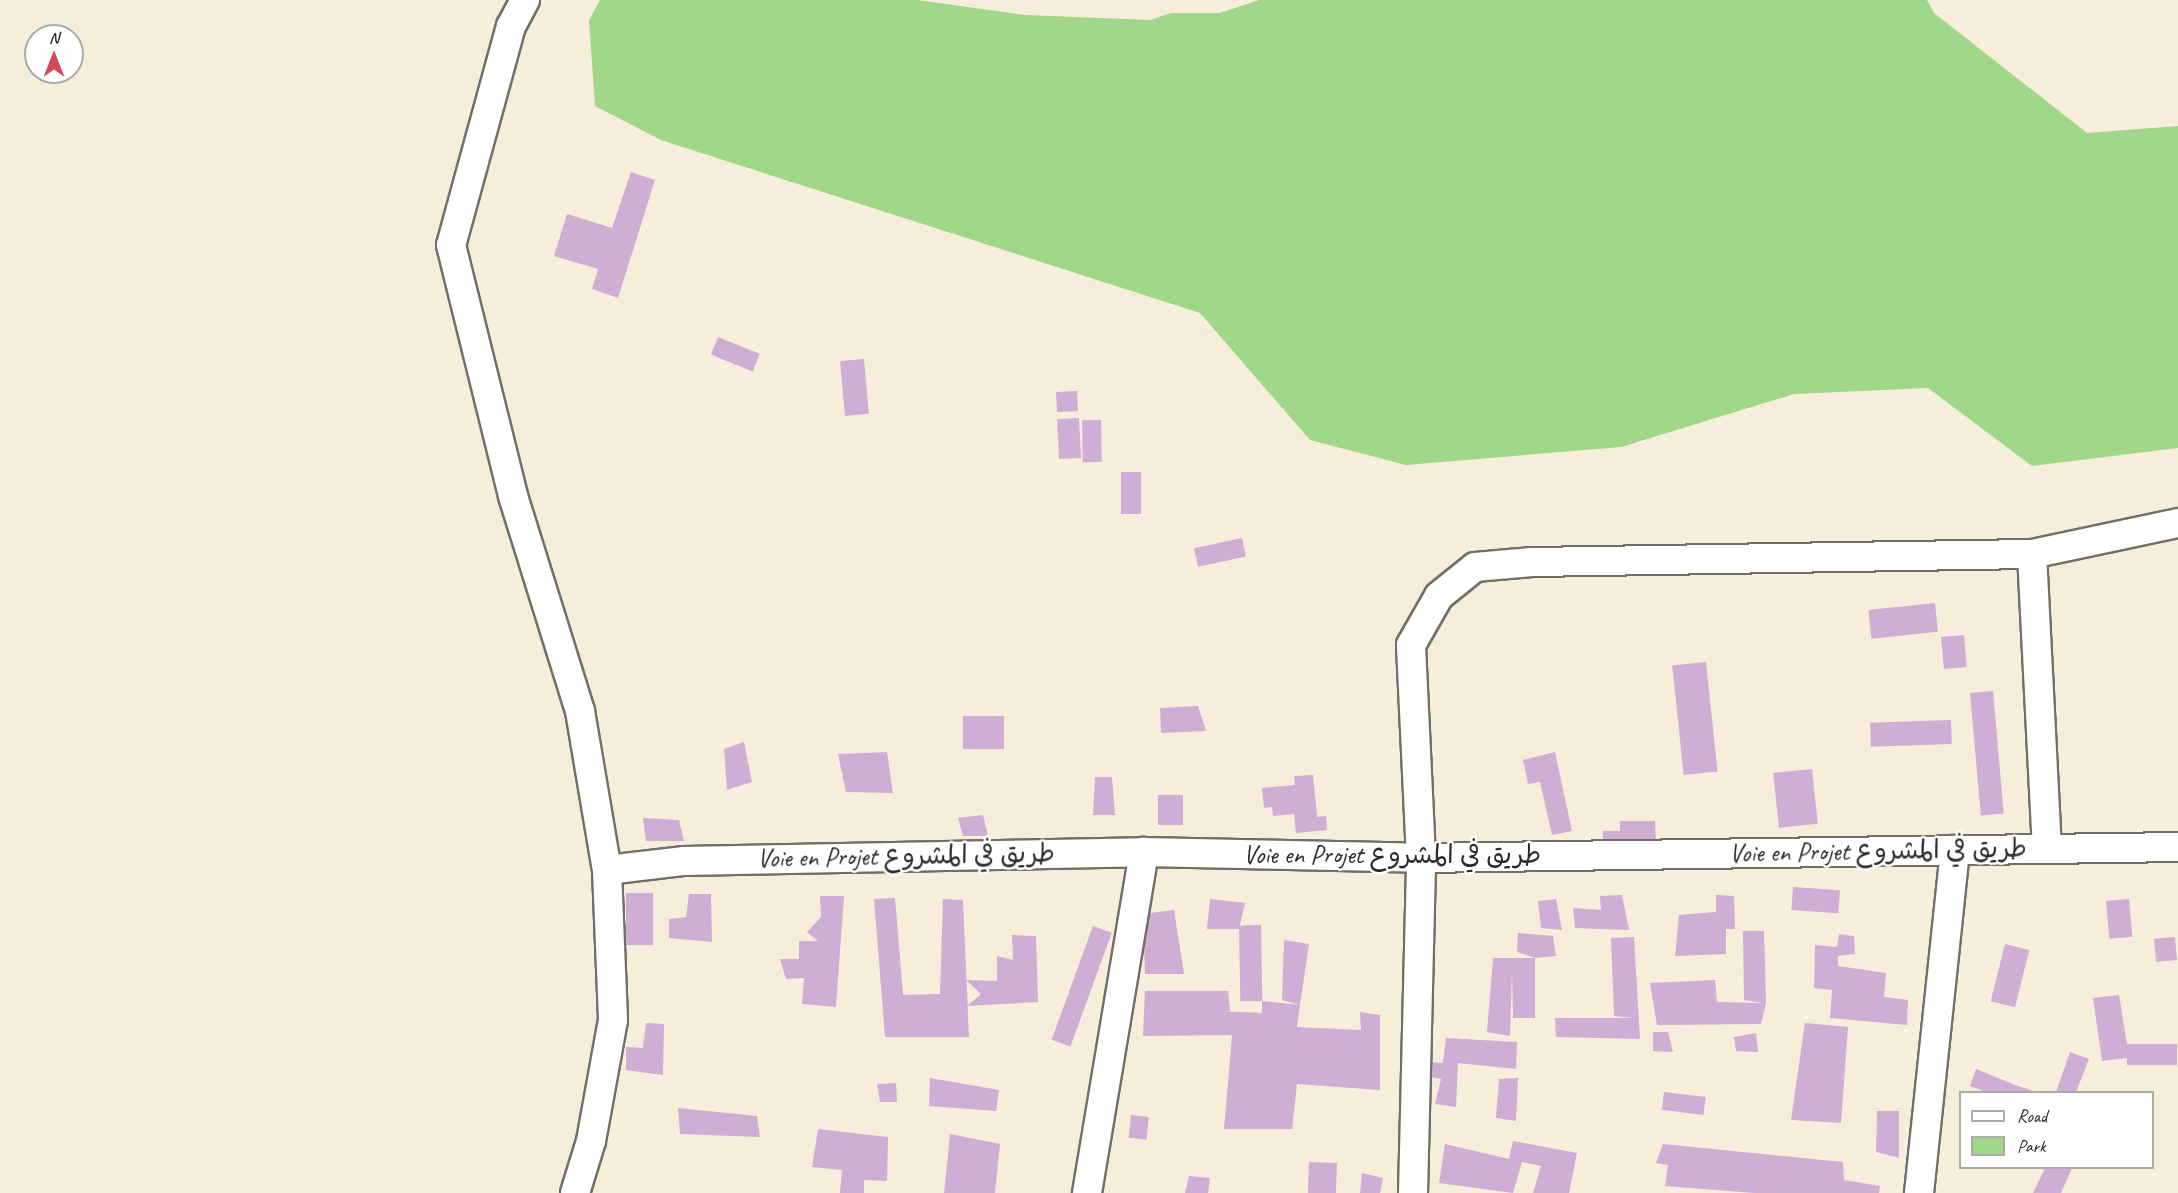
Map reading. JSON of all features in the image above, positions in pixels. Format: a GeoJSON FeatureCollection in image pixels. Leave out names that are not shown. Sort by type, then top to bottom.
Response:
{"type":"FeatureCollection","features":[{"type":"Feature","properties":{"kind":"street"},"geometry":{"type":"LineString","coordinates":[[525,0],[511,26],[451,245],[513,496],[580,711],[607,870],[613,1020],[591,1141],[575,1193]]}},
{"type":"Feature","properties":{"kind":"street"},"geometry":{"type":"LineString","coordinates":[[1413,1193],[1421,858],[1411,645],[1439,597],[1475,567],[1532,562],[2032,554],[2178,524]]}},
{"type":"Feature","properties":{"kind":"street"},"geometry":{"type":"LineString","coordinates":[[2032,554],[2047,847]]}},
{"type":"Feature","properties":{"kind":"street","name":"Voie en Projet طريق في المشروع"},"geometry":{"type":"LineString","coordinates":[[607,870],[684,861],[1144,852],[1421,858],[2047,847],[2178,847]]}},
{"type":"Feature","properties":{"kind":"street"},"geometry":{"type":"LineString","coordinates":[[1919,1193],[1955,850]]}},
{"type":"Feature","properties":{"kind":"street"},"geometry":{"type":"LineString","coordinates":[[1087,1193],[1144,852]]}},
{"type":"Feature","properties":{"kind":"green space"},"geometry":{"type":"Polygon","coordinates":[[[600,0],[917,0],[1025,15],[1150,20],[1171,13],[1220,13],[1259,0],[1927,0],[1934,13],[2087,133],[2178,126],[2178,448],[2032,466],[1928,388],[1794,394],[1621,447],[1406,465],[1310,440],[1200,313],[661,140],[595,106],[589,20],[600,0]]]}},
{"type":"Feature","properties":{"kind":"building"},"geometry":{"type":"Polygon","coordinates":[[[631,172],[655,180],[618,298],[592,289],[598,269],[554,256],[567,214],[612,228],[631,172]]]}},
{"type":"Feature","properties":{"kind":"building"},"geometry":{"type":"Polygon","coordinates":[[[718,337],[760,354],[753,371],[711,355],[718,337]]]}},
{"type":"Feature","properties":{"kind":"building"},"geometry":{"type":"Polygon","coordinates":[[[864,359],[869,414],[845,416],[840,361],[864,359]]]}},
{"type":"Feature","properties":{"kind":"building"},"geometry":{"type":"Polygon","coordinates":[[[1077,391],[1078,411],[1057,412],[1056,392],[1077,391]]]}},
{"type":"Feature","properties":{"kind":"building"},"geometry":{"type":"Polygon","coordinates":[[[1079,418],[1081,458],[1059,459],[1057,419],[1079,418]]]}},
{"type":"Feature","properties":{"kind":"building"},"geometry":{"type":"Polygon","coordinates":[[[1082,420],[1101,420],[1102,462],[1083,462],[1082,420]]]}},
{"type":"Feature","properties":{"kind":"building"},"geometry":{"type":"Polygon","coordinates":[[[1121,472],[1141,472],[1141,514],[1121,514],[1121,472]]]}},
{"type":"Feature","properties":{"kind":"building"},"geometry":{"type":"Polygon","coordinates":[[[1242,538],[1246,557],[1198,567],[1194,548],[1242,538]]]}},
{"type":"Feature","properties":{"kind":"building"},"geometry":{"type":"Polygon","coordinates":[[[1935,603],[1938,632],[1871,639],[1868,610],[1935,603]]]}},
{"type":"Feature","properties":{"kind":"building"},"geometry":{"type":"Polygon","coordinates":[[[1964,635],[1967,667],[1944,669],[1941,637],[1964,635]]]}},
{"type":"Feature","properties":{"kind":"building"},"geometry":{"type":"Polygon","coordinates":[[[1706,662],[1717,771],[1684,775],[1672,666],[1706,662]]]}},
{"type":"Feature","properties":{"kind":"building"},"geometry":{"type":"Polygon","coordinates":[[[1993,691],[2004,814],[1981,816],[1970,693],[1993,691]]]}},
{"type":"Feature","properties":{"kind":"building"},"geometry":{"type":"Polygon","coordinates":[[[1198,706],[1206,731],[1161,733],[1160,708],[1198,706]]]}},
{"type":"Feature","properties":{"kind":"building"},"geometry":{"type":"Polygon","coordinates":[[[963,716],[1004,716],[1004,749],[963,749],[963,716]]]}},
{"type":"Feature","properties":{"kind":"building"},"geometry":{"type":"Polygon","coordinates":[[[1951,720],[1952,744],[1871,747],[1870,723],[1951,720]]]}},
{"type":"Feature","properties":{"kind":"building"},"geometry":{"type":"Polygon","coordinates":[[[744,742],[752,782],[727,790],[724,749],[744,742]]]}},
{"type":"Feature","properties":{"kind":"building"},"geometry":{"type":"Polygon","coordinates":[[[887,752],[893,793],[846,792],[838,754],[887,752]]]}},
{"type":"Feature","properties":{"kind":"building"},"geometry":{"type":"Polygon","coordinates":[[[1555,752],[1572,831],[1552,835],[1540,782],[1528,784],[1523,760],[1555,752]]]}},
{"type":"Feature","properties":{"kind":"building"},"geometry":{"type":"Polygon","coordinates":[[[1812,769],[1818,824],[1779,828],[1773,773],[1812,769]]]}},
{"type":"Feature","properties":{"kind":"building"},"geometry":{"type":"Polygon","coordinates":[[[1313,775],[1317,817],[1326,816],[1327,830],[1296,833],[1294,814],[1273,816],[1272,807],[1264,808],[1262,788],[1295,785],[1294,776],[1313,775]]]}},
{"type":"Feature","properties":{"kind":"building"},"geometry":{"type":"Polygon","coordinates":[[[1095,777],[1112,777],[1115,815],[1093,815],[1095,777]]]}},
{"type":"Feature","properties":{"kind":"building"},"geometry":{"type":"Polygon","coordinates":[[[1158,795],[1183,795],[1183,825],[1158,825],[1158,795]]]}},
{"type":"Feature","properties":{"kind":"building"},"geometry":{"type":"Polygon","coordinates":[[[983,815],[988,836],[963,836],[958,818],[983,815]]]}},
{"type":"Feature","properties":{"kind":"building"},"geometry":{"type":"Polygon","coordinates":[[[643,818],[679,820],[684,841],[646,841],[643,818]]]}},
{"type":"Feature","properties":{"kind":"building"},"geometry":{"type":"Polygon","coordinates":[[[1620,821],[1655,821],[1656,848],[1603,849],[1603,831],[1620,831],[1620,821]]]}},
{"type":"Feature","properties":{"kind":"building"},"geometry":{"type":"Polygon","coordinates":[[[1793,887],[1840,890],[1838,913],[1791,910],[1793,887]]]}},
{"type":"Feature","properties":{"kind":"building"},"geometry":{"type":"Polygon","coordinates":[[[626,893],[653,893],[653,945],[626,945],[626,893]]]}},
{"type":"Feature","properties":{"kind":"building"},"geometry":{"type":"Polygon","coordinates":[[[689,894],[711,894],[712,942],[669,938],[669,919],[686,917],[689,894]]]}},
{"type":"Feature","properties":{"kind":"building"},"geometry":{"type":"Polygon","coordinates":[[[1622,895],[1629,930],[1575,928],[1573,908],[1601,910],[1600,896],[1622,895]]]}},
{"type":"Feature","properties":{"kind":"building"},"geometry":{"type":"Polygon","coordinates":[[[1716,895],[1734,896],[1735,929],[1726,929],[1726,954],[1675,956],[1679,915],[1716,912],[1716,895]]]}},
{"type":"Feature","properties":{"kind":"building"},"geometry":{"type":"Polygon","coordinates":[[[820,896],[844,896],[836,1007],[802,1004],[804,978],[786,979],[780,959],[799,959],[799,941],[818,941],[807,932],[821,917],[820,896]]]}},
{"type":"Feature","properties":{"kind":"building"},"geometry":{"type":"Polygon","coordinates":[[[895,898],[903,995],[940,994],[943,899],[963,900],[969,1037],[885,1037],[874,899],[895,898]]]}},
{"type":"Feature","properties":{"kind":"building"},"geometry":{"type":"Polygon","coordinates":[[[1210,899],[1245,903],[1239,929],[1207,929],[1210,899]]]}},
{"type":"Feature","properties":{"kind":"building"},"geometry":{"type":"Polygon","coordinates":[[[1556,899],[1562,930],[1541,928],[1538,901],[1556,899]]]}},
{"type":"Feature","properties":{"kind":"building"},"geometry":{"type":"Polygon","coordinates":[[[2129,899],[2132,937],[2109,939],[2106,901],[2129,899]]]}},
{"type":"Feature","properties":{"kind":"building"},"geometry":{"type":"Polygon","coordinates":[[[1174,910],[1184,974],[1145,974],[1143,914],[1174,910]]]}},
{"type":"Feature","properties":{"kind":"building"},"geometry":{"type":"Polygon","coordinates":[[[1239,925],[1261,925],[1262,1001],[1240,1001],[1239,925]]]}},
{"type":"Feature","properties":{"kind":"building"},"geometry":{"type":"Polygon","coordinates":[[[1093,926],[1112,933],[1070,1047],[1052,1040],[1093,926]]]}},
{"type":"Feature","properties":{"kind":"building"},"geometry":{"type":"Polygon","coordinates":[[[1743,931],[1764,931],[1766,1003],[1761,1024],[1657,1025],[1650,983],[1715,980],[1717,1002],[1764,1003],[1744,1000],[1743,931]]]}},
{"type":"Feature","properties":{"kind":"building"},"geometry":{"type":"Polygon","coordinates":[[[1518,933],[1553,936],[1556,956],[1535,958],[1517,952],[1518,933]]]}},
{"type":"Feature","properties":{"kind":"building"},"geometry":{"type":"Polygon","coordinates":[[[1839,934],[1854,936],[1855,954],[1838,956],[1838,966],[1886,973],[1884,997],[1908,1000],[1907,1025],[1830,1018],[1832,990],[1814,988],[1815,945],[1837,947],[1839,934]]]}},
{"type":"Feature","properties":{"kind":"building"},"geometry":{"type":"Polygon","coordinates":[[[1012,935],[1036,936],[1038,1002],[967,1006],[981,994],[966,980],[997,981],[997,956],[1013,960],[1012,935]]]}},
{"type":"Feature","properties":{"kind":"building"},"geometry":{"type":"Polygon","coordinates":[[[1634,937],[1640,1039],[1556,1037],[1555,1018],[1633,1018],[1614,1016],[1611,938],[1634,937]]]}},
{"type":"Feature","properties":{"kind":"building"},"geometry":{"type":"Polygon","coordinates":[[[2175,937],[2177,960],[2156,962],[2154,939],[2175,937]]]}},
{"type":"Feature","properties":{"kind":"building"},"geometry":{"type":"Polygon","coordinates":[[[1284,940],[1309,944],[1300,1005],[1282,1000],[1284,940]]]}},
{"type":"Feature","properties":{"kind":"building"},"geometry":{"type":"Polygon","coordinates":[[[2005,944],[2029,950],[2015,1007],[1991,1001],[2005,944]]]}},
{"type":"Feature","properties":{"kind":"building"},"geometry":{"type":"Polygon","coordinates":[[[1493,958],[1535,958],[1535,1018],[1513,1018],[1512,971],[1510,1036],[1487,1032],[1493,958]]]}},
{"type":"Feature","properties":{"kind":"building"},"geometry":{"type":"Polygon","coordinates":[[[1145,991],[1228,991],[1230,1011],[1219,1011],[1262,1013],[1262,1001],[1300,1005],[1297,1027],[1361,1030],[1360,1012],[1380,1015],[1380,1090],[1297,1084],[1292,1129],[1224,1129],[1232,1035],[1143,1036],[1145,991]]]}},
{"type":"Feature","properties":{"kind":"building"},"geometry":{"type":"Polygon","coordinates":[[[2119,995],[2127,1044],[2177,1044],[2177,1065],[2127,1065],[2127,1058],[2102,1061],[2093,998],[2119,995]]]}},
{"type":"Feature","properties":{"kind":"building"},"geometry":{"type":"Polygon","coordinates":[[[646,1023],[664,1024],[663,1075],[626,1070],[626,1047],[643,1048],[646,1023]]]}},
{"type":"Feature","properties":{"kind":"building"},"geometry":{"type":"Polygon","coordinates":[[[1805,1023],[1848,1027],[1841,1123],[1791,1120],[1805,1023]]]}},
{"type":"Feature","properties":{"kind":"building"},"geometry":{"type":"Polygon","coordinates":[[[1653,1032],[1668,1032],[1673,1052],[1653,1051],[1653,1032]]]}},
{"type":"Feature","properties":{"kind":"building"},"geometry":{"type":"Polygon","coordinates":[[[1756,1033],[1758,1052],[1736,1051],[1734,1037],[1756,1033]]]}},
{"type":"Feature","properties":{"kind":"building"},"geometry":{"type":"Polygon","coordinates":[[[1446,1038],[1517,1042],[1516,1069],[1458,1063],[1456,1107],[1435,1104],[1441,1079],[1425,1076],[1427,1062],[1443,1063],[1446,1038]]]}},
{"type":"Feature","properties":{"kind":"building"},"geometry":{"type":"Polygon","coordinates":[[[2070,1052],[2089,1059],[2076,1091],[2056,1091],[2070,1052]]]}},
{"type":"Feature","properties":{"kind":"building"},"geometry":{"type":"Polygon","coordinates":[[[1976,1069],[2034,1091],[1983,1091],[1970,1086],[1976,1069]]]}},
{"type":"Feature","properties":{"kind":"building"},"geometry":{"type":"Polygon","coordinates":[[[930,1078],[999,1090],[996,1111],[929,1106],[930,1078]]]}},
{"type":"Feature","properties":{"kind":"building"},"geometry":{"type":"Polygon","coordinates":[[[1518,1078],[1516,1121],[1496,1118],[1499,1079],[1518,1078]]]}},
{"type":"Feature","properties":{"kind":"building"},"geometry":{"type":"Polygon","coordinates":[[[896,1083],[897,1102],[880,1102],[877,1084],[896,1083]]]}},
{"type":"Feature","properties":{"kind":"building"},"geometry":{"type":"Polygon","coordinates":[[[1664,1092],[1706,1097],[1703,1115],[1662,1110],[1664,1092]]]}},
{"type":"Feature","properties":{"kind":"building"},"geometry":{"type":"Polygon","coordinates":[[[678,1108],[757,1116],[760,1137],[680,1134],[678,1108]]]}},
{"type":"Feature","properties":{"kind":"building"},"geometry":{"type":"Polygon","coordinates":[[[1877,1111],[1899,1111],[1899,1158],[1876,1152],[1877,1111]]]}},
{"type":"Feature","properties":{"kind":"building"},"geometry":{"type":"Polygon","coordinates":[[[1131,1115],[1149,1117],[1146,1140],[1129,1138],[1131,1115]]]}},
{"type":"Feature","properties":{"kind":"building"},"geometry":{"type":"Polygon","coordinates":[[[818,1129],[888,1137],[887,1181],[864,1180],[864,1193],[840,1193],[842,1170],[812,1167],[818,1129]]]}},
{"type":"Feature","properties":{"kind":"building"},"geometry":{"type":"Polygon","coordinates":[[[950,1134],[1000,1144],[995,1193],[944,1193],[950,1134]]]}},
{"type":"Feature","properties":{"kind":"building"},"geometry":{"type":"Polygon","coordinates":[[[1513,1141],[1577,1153],[1569,1193],[1533,1193],[1541,1166],[1522,1162],[1513,1193],[1439,1183],[1445,1144],[1509,1159],[1513,1141]]]}},
{"type":"Feature","properties":{"kind":"building"},"geometry":{"type":"Polygon","coordinates":[[[1663,1144],[1843,1162],[1844,1180],[1880,1186],[1879,1193],[1754,1193],[1665,1186],[1668,1165],[1656,1163],[1663,1144]]]}},
{"type":"Feature","properties":{"kind":"building"},"geometry":{"type":"Polygon","coordinates":[[[1309,1162],[1337,1163],[1336,1193],[1308,1193],[1309,1162]]]}},
{"type":"Feature","properties":{"kind":"building"},"geometry":{"type":"Polygon","coordinates":[[[2045,1169],[2072,1169],[2061,1193],[2033,1193],[2045,1169]]]}},
{"type":"Feature","properties":{"kind":"building"},"geometry":{"type":"Polygon","coordinates":[[[1362,1173],[1383,1178],[1380,1193],[1360,1193],[1362,1173]]]}},
{"type":"Feature","properties":{"kind":"building"},"geometry":{"type":"Polygon","coordinates":[[[1189,1176],[1210,1178],[1208,1193],[1185,1193],[1189,1176]]]}}]}
